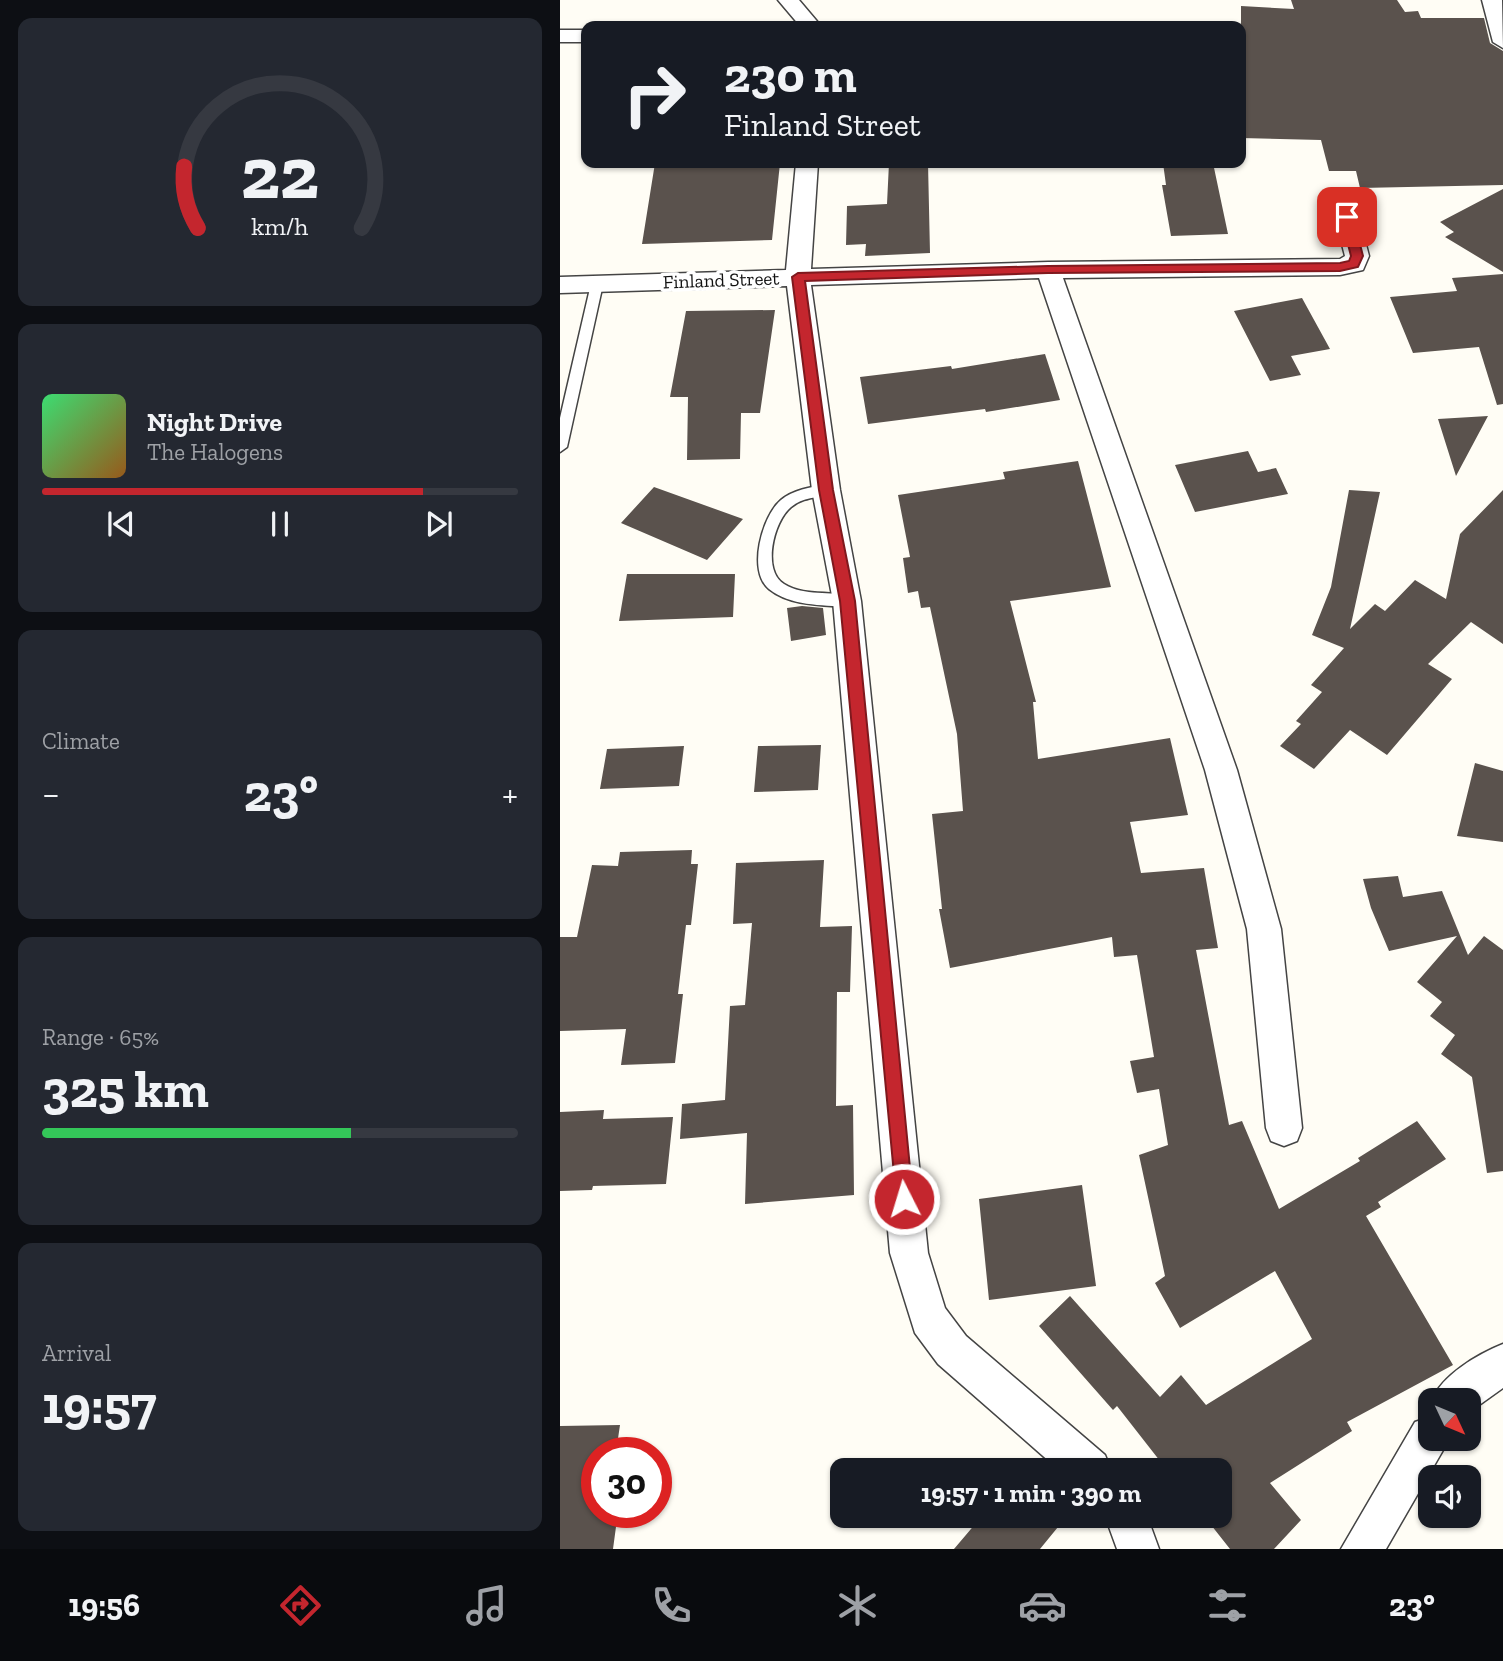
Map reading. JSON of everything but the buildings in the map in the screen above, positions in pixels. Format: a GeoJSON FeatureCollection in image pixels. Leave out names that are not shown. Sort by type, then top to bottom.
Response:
{"type":"FeatureCollection","features":[{"type":"Feature","properties":{"kind":"street"},"geometry":{"type":"LineString","coordinates":[[788,0],[807,21]]}},
{"type":"Feature","properties":{"kind":"street"},"geometry":{"type":"LineString","coordinates":[[1492,0],[1503,43]]}},
{"type":"Feature","properties":{"kind":"street"},"geometry":{"type":"LineString","coordinates":[[560,36],[581,36]]}},
{"type":"Feature","properties":{"kind":"street"},"geometry":{"type":"LineString","coordinates":[[807,168],[798,277],[826,490],[848,601],[909,1253],[929,1318],[952,1350],[1076,1458]]}},
{"type":"Feature","properties":{"kind":"street","name":"Finland Street"},"geometry":{"type":"LineString","coordinates":[[560,285],[1048,270],[1340,267],[1354,264],[1357,256],[1341,194]]}},
{"type":"Feature","properties":{"kind":"street"},"geometry":{"type":"LineString","coordinates":[[1048,270],[1221,770],[1264,929],[1284,1128]]}},
{"type":"Feature","properties":{"kind":"street"},"geometry":{"type":"LineString","coordinates":[[1469,1388],[1503,1364]]}},
{"type":"Feature","properties":{"kind":"street"},"geometry":{"type":"LineString","coordinates":[[1362,1549],[1422,1451]]}},
{"type":"Feature","properties":{"kind":"street"},"geometry":{"type":"LineString","coordinates":[[1130,1528],[1138,1549]]}},
{"type":"Feature","properties":{"kind":"lane"},"geometry":{"type":"LineString","coordinates":[[560,447],[597,284]]}},
{"type":"Feature","properties":{"kind":"lane"},"geometry":{"type":"LineString","coordinates":[[826,490],[802,493],[771,519],[767,532],[765,573],[772,584],[785,592],[848,601]]}},
{"type":"Feature","properties":{"kind":"route"},"geometry":{"type":"LineString","coordinates":[[904,1199],[848,601],[826,490],[798,277],[1048,270],[1340,267],[1354,264],[1357,256],[1347,217]]}}]}
